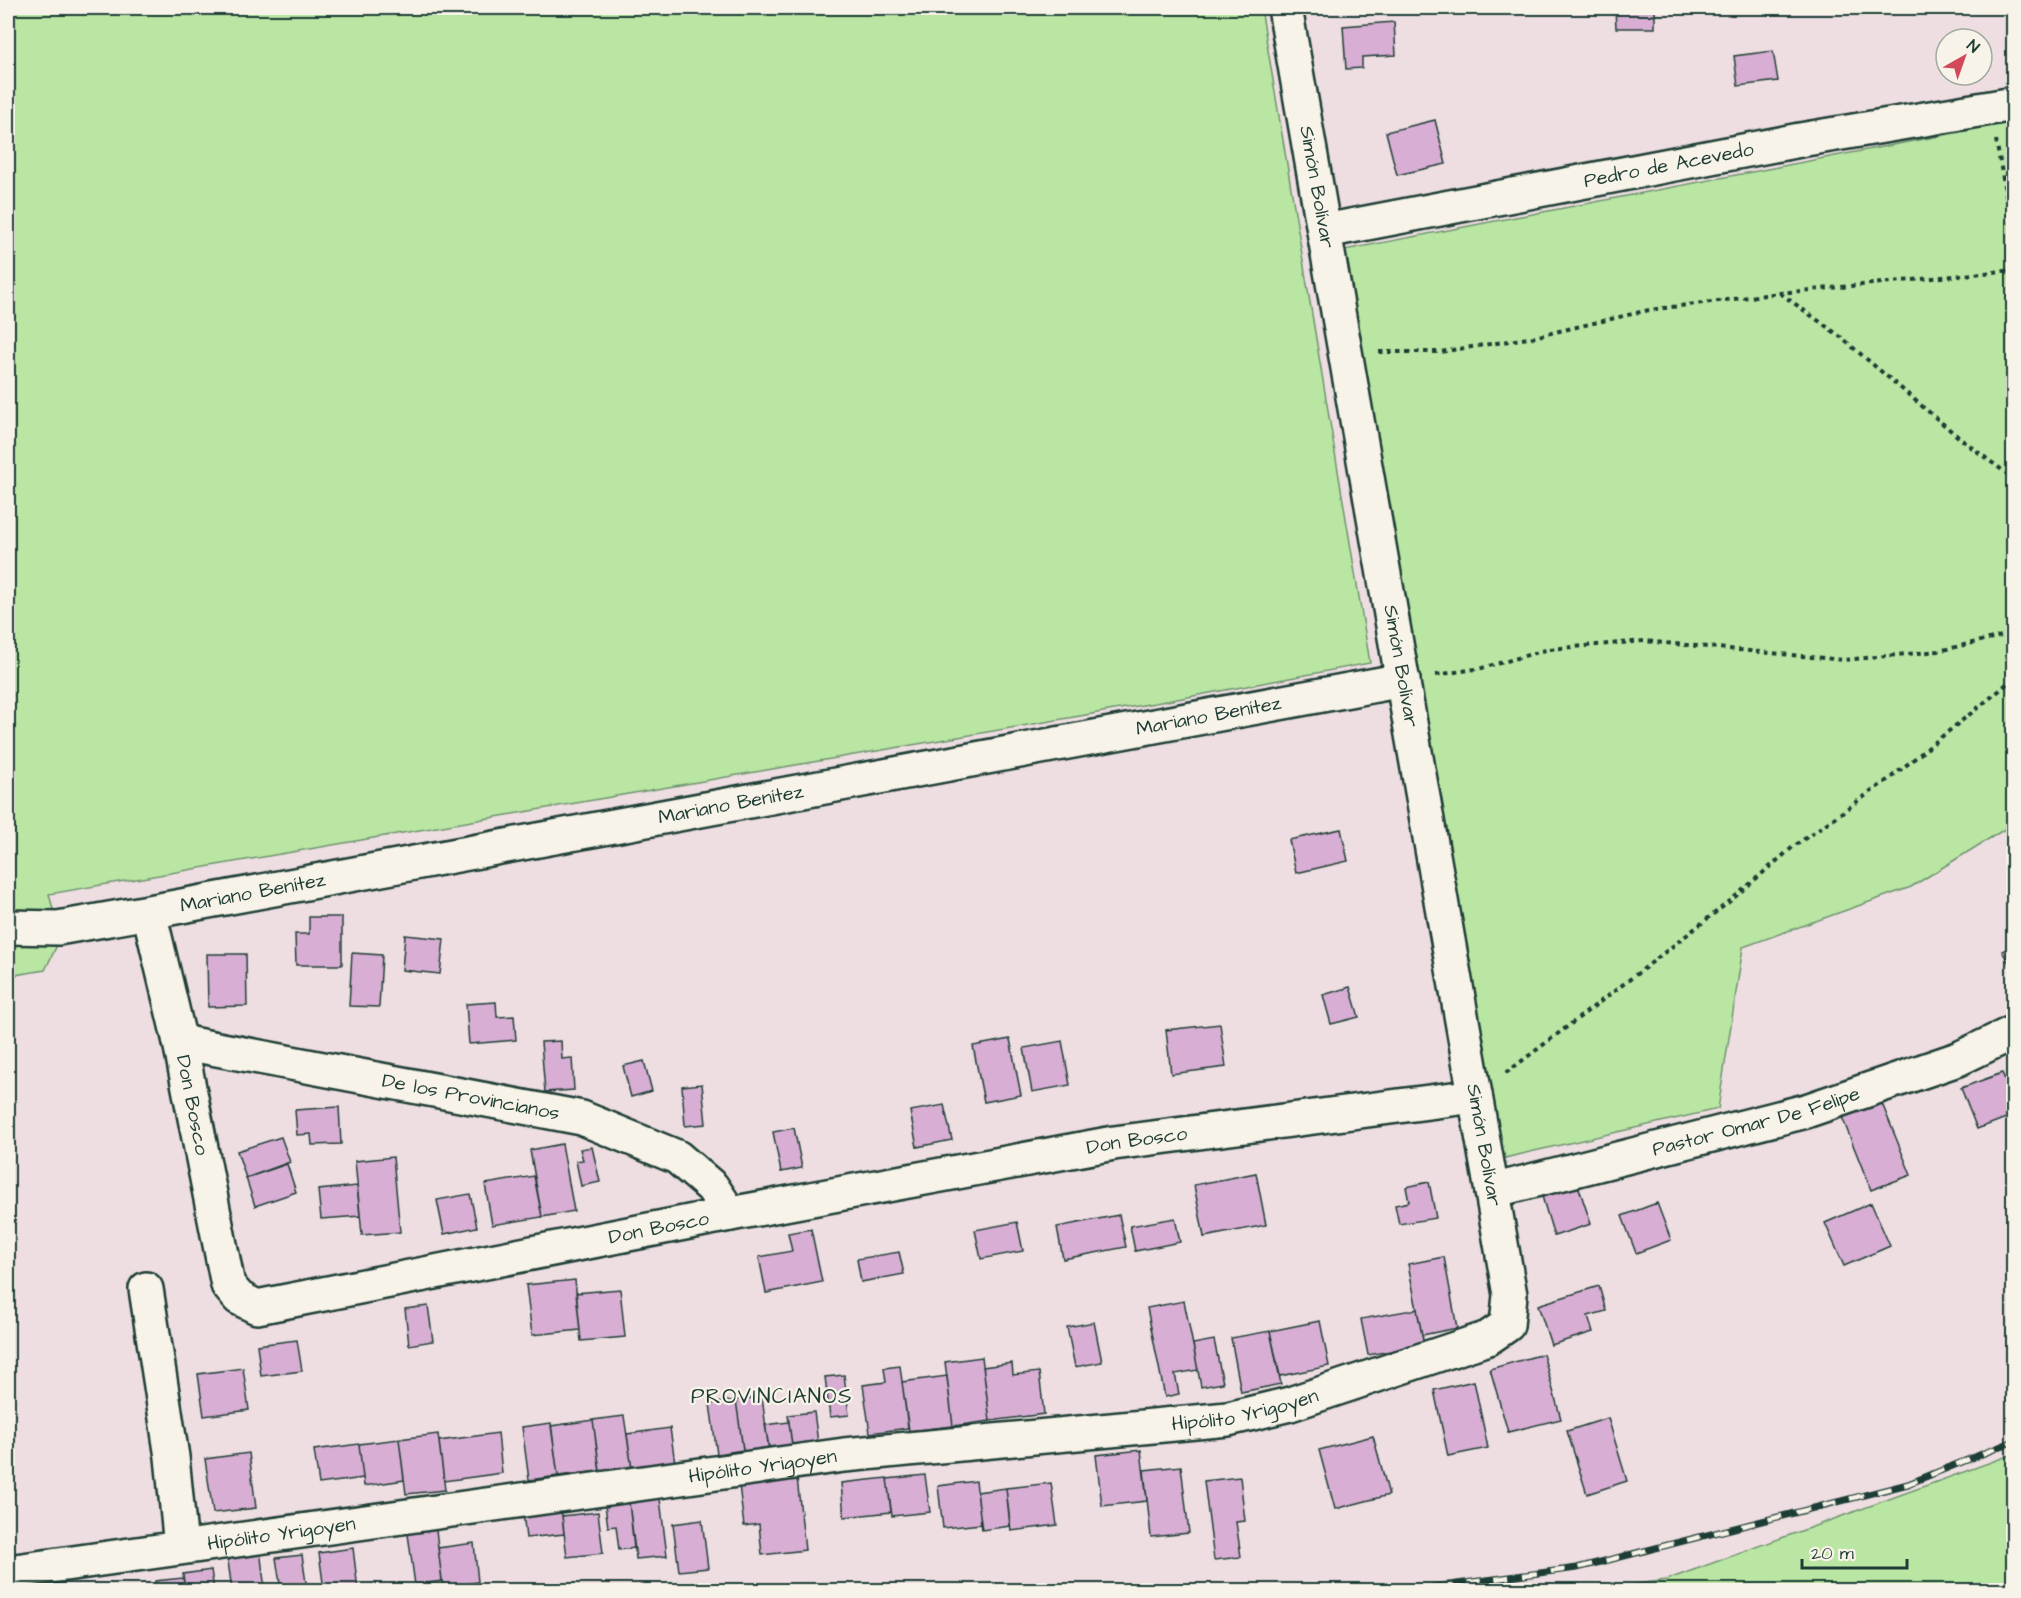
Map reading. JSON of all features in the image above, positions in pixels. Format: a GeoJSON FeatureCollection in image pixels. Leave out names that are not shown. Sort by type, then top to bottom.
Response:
{"type":"FeatureCollection","features":[{"type":"Feature","properties":{"kind":"street","name":"Simón Bolívar"},"geometry":{"type":"LineString","coordinates":[[1285,8],[1510,1295],[1507,1325]]}},
{"type":"Feature","properties":{"kind":"street","name":"Pedro de Acevedo"},"geometry":{"type":"LineString","coordinates":[[1325,231],[1800,140],[2001,106]]}},
{"type":"Feature","properties":{"kind":"street","name":"Mariano Benítez"},"geometry":{"type":"LineString","coordinates":[[8,927],[58,928],[149,912],[1403,680]]}},
{"type":"Feature","properties":{"kind":"street","name":"Don Bosco"},"geometry":{"type":"LineString","coordinates":[[149,912],[180,1042],[228,1285],[238,1298],[256,1307],[730,1214],[1113,1143],[1475,1096]]}},
{"type":"Feature","properties":{"kind":"street","name":"Pastor Omar De Felipe"},"geometry":{"type":"LineString","coordinates":[[1492,1191],[1806,1111],[1959,1059],[2013,1032]]}},
{"type":"Feature","properties":{"kind":"street","name":"De los Provincianos"},"geometry":{"type":"LineString","coordinates":[[180,1042],[582,1118],[677,1157],[712,1187],[730,1214]]}},
{"type":"Feature","properties":{"kind":"street"},"geometry":{"type":"LineString","coordinates":[[146,1289],[172,1457],[181,1547]]}},
{"type":"Feature","properties":{"kind":"street","name":"Hipólito Yrigoyen"},"geometry":{"type":"LineString","coordinates":[[8,1572],[844,1455],[1228,1419],[1290,1404],[1488,1338],[1507,1325]]}},
{"type":"Feature","properties":{"kind":"path"},"geometry":{"type":"LineString","coordinates":[[2001,106],[2003,173],[2013,240]]}},
{"type":"Feature","properties":{"kind":"path"},"geometry":{"type":"LineString","coordinates":[[1346,352],[1440,352],[1534,337],[1649,310],[1780,293],[2013,270]]}},
{"type":"Feature","properties":{"kind":"path"},"geometry":{"type":"LineString","coordinates":[[1780,293],[1837,334],[1962,440],[2013,479]]}},
{"type":"Feature","properties":{"kind":"path"},"geometry":{"type":"LineString","coordinates":[[1403,680],[1482,668],[1549,650],[1644,641],[1844,660],[1939,651],[2013,633]]}},
{"type":"Feature","properties":{"kind":"path"},"geometry":{"type":"LineString","coordinates":[[1475,1096],[1563,1032],[1730,901],[1793,847],[1890,778],[2013,677]]}},
{"type":"Feature","properties":{"kind":"green space"},"geometry":{"type":"Polygon","coordinates":[[[8,8],[1261,8],[1370,663],[1172,700],[49,894],[58,928],[58,943],[45,970],[8,976],[8,8]]]}},
{"type":"Feature","properties":{"kind":"green space"},"geometry":{"type":"Polygon","coordinates":[[[2013,122],[2013,824],[1911,887],[1743,947],[1718,1109],[1500,1159],[1411,675],[1344,250],[2013,122]]]}},
{"type":"Feature","properties":{"kind":"green space"},"geometry":{"type":"Polygon","coordinates":[[[2013,1454],[2013,1590],[1596,1590],[1666,1580],[2013,1454]]]}},
{"type":"Feature","properties":{"kind":"building"},"geometry":{"type":"Polygon","coordinates":[[[1615,8],[1655,8],[1655,28],[1616,28],[1615,8]]]}},
{"type":"Feature","properties":{"kind":"building"},"geometry":{"type":"Polygon","coordinates":[[[1394,22],[1396,55],[1362,57],[1362,68],[1346,69],[1343,26],[1394,22]]]}},
{"type":"Feature","properties":{"kind":"building"},"geometry":{"type":"Polygon","coordinates":[[[1773,51],[1778,81],[1738,86],[1734,56],[1773,51]]]}},
{"type":"Feature","properties":{"kind":"building"},"geometry":{"type":"Polygon","coordinates":[[[1435,120],[1446,164],[1397,175],[1386,132],[1435,120]]]}},
{"type":"Feature","properties":{"kind":"building"},"geometry":{"type":"Polygon","coordinates":[[[1341,829],[1348,861],[1296,873],[1289,840],[1341,829]]]}},
{"type":"Feature","properties":{"kind":"building"},"geometry":{"type":"Polygon","coordinates":[[[309,917],[342,917],[342,965],[296,965],[295,934],[309,934],[309,917]]]}},
{"type":"Feature","properties":{"kind":"building"},"geometry":{"type":"Polygon","coordinates":[[[405,935],[444,939],[440,974],[402,970],[405,935]]]}},
{"type":"Feature","properties":{"kind":"building"},"geometry":{"type":"Polygon","coordinates":[[[2014,945],[2014,972],[2002,951],[2014,945]]]}},
{"type":"Feature","properties":{"kind":"building"},"geometry":{"type":"Polygon","coordinates":[[[352,953],[382,955],[379,1007],[349,1006],[352,953]]]}},
{"type":"Feature","properties":{"kind":"building"},"geometry":{"type":"Polygon","coordinates":[[[207,954],[246,954],[247,1006],[208,1007],[207,954]]]}},
{"type":"Feature","properties":{"kind":"building"},"geometry":{"type":"Polygon","coordinates":[[[1350,987],[1359,1017],[1331,1024],[1323,995],[1350,987]]]}},
{"type":"Feature","properties":{"kind":"building"},"geometry":{"type":"Polygon","coordinates":[[[496,1002],[497,1017],[514,1016],[516,1040],[469,1044],[466,1004],[496,1002]]]}},
{"type":"Feature","properties":{"kind":"building"},"geometry":{"type":"Polygon","coordinates":[[[1220,1024],[1226,1067],[1171,1074],[1166,1030],[1220,1024]]]}},
{"type":"Feature","properties":{"kind":"building"},"geometry":{"type":"Polygon","coordinates":[[[1010,1039],[1021,1095],[984,1102],[973,1046],[1010,1039]]]}},
{"type":"Feature","properties":{"kind":"building"},"geometry":{"type":"Polygon","coordinates":[[[561,1041],[562,1059],[572,1058],[574,1090],[545,1092],[541,1042],[561,1041]]]}},
{"type":"Feature","properties":{"kind":"building"},"geometry":{"type":"Polygon","coordinates":[[[1062,1041],[1070,1085],[1032,1092],[1024,1048],[1062,1041]]]}},
{"type":"Feature","properties":{"kind":"building"},"geometry":{"type":"Polygon","coordinates":[[[644,1061],[652,1091],[631,1097],[623,1066],[644,1061]]]}},
{"type":"Feature","properties":{"kind":"building"},"geometry":{"type":"Polygon","coordinates":[[[2002,1073],[2014,1101],[2014,1115],[1977,1129],[1961,1088],[2002,1073]]]}},
{"type":"Feature","properties":{"kind":"building"},"geometry":{"type":"Polygon","coordinates":[[[702,1084],[706,1124],[685,1126],[682,1086],[702,1084]]]}},
{"type":"Feature","properties":{"kind":"building"},"geometry":{"type":"Polygon","coordinates":[[[1881,1101],[1911,1175],[1871,1190],[1842,1117],[1881,1101]]]}},
{"type":"Feature","properties":{"kind":"building"},"geometry":{"type":"Polygon","coordinates":[[[944,1105],[952,1140],[917,1147],[910,1111],[944,1105]]]}},
{"type":"Feature","properties":{"kind":"building"},"geometry":{"type":"Polygon","coordinates":[[[339,1107],[341,1144],[312,1145],[311,1134],[297,1135],[295,1110],[339,1107]]]}},
{"type":"Feature","properties":{"kind":"building"},"geometry":{"type":"Polygon","coordinates":[[[794,1128],[802,1168],[781,1172],[773,1132],[794,1128]]]}},
{"type":"Feature","properties":{"kind":"building"},"geometry":{"type":"Polygon","coordinates":[[[281,1137],[290,1162],[246,1178],[237,1151],[281,1137]]]}},
{"type":"Feature","properties":{"kind":"building"},"geometry":{"type":"Polygon","coordinates":[[[562,1144],[574,1211],[542,1217],[530,1150],[562,1144]]]}},
{"type":"Feature","properties":{"kind":"building"},"geometry":{"type":"Polygon","coordinates":[[[592,1147],[600,1182],[581,1186],[576,1161],[583,1160],[580,1149],[592,1147]]]}},
{"type":"Feature","properties":{"kind":"building"},"geometry":{"type":"Polygon","coordinates":[[[393,1157],[400,1232],[362,1235],[355,1161],[393,1157]]]}},
{"type":"Feature","properties":{"kind":"building"},"geometry":{"type":"Polygon","coordinates":[[[287,1164],[296,1192],[255,1206],[246,1178],[287,1164]]]}},
{"type":"Feature","properties":{"kind":"building"},"geometry":{"type":"Polygon","coordinates":[[[1256,1173],[1266,1225],[1204,1237],[1194,1185],[1256,1173]]]}},
{"type":"Feature","properties":{"kind":"building"},"geometry":{"type":"Polygon","coordinates":[[[534,1176],[542,1217],[492,1225],[485,1184],[534,1176]]]}},
{"type":"Feature","properties":{"kind":"building"},"geometry":{"type":"Polygon","coordinates":[[[1429,1182],[1436,1218],[1399,1224],[1395,1205],[1409,1202],[1406,1187],[1429,1182]]]}},
{"type":"Feature","properties":{"kind":"building"},"geometry":{"type":"Polygon","coordinates":[[[1577,1182],[1591,1224],[1554,1236],[1541,1193],[1577,1182]]]}},
{"type":"Feature","properties":{"kind":"building"},"geometry":{"type":"Polygon","coordinates":[[[357,1186],[360,1216],[321,1219],[318,1190],[357,1186]]]}},
{"type":"Feature","properties":{"kind":"building"},"geometry":{"type":"Polygon","coordinates":[[[470,1194],[477,1227],[444,1234],[437,1200],[470,1194]]]}},
{"type":"Feature","properties":{"kind":"building"},"geometry":{"type":"Polygon","coordinates":[[[1657,1203],[1671,1240],[1636,1253],[1622,1216],[1657,1203]]]}},
{"type":"Feature","properties":{"kind":"building"},"geometry":{"type":"Polygon","coordinates":[[[1871,1203],[1890,1246],[1844,1266],[1825,1223],[1871,1203]]]}},
{"type":"Feature","properties":{"kind":"building"},"geometry":{"type":"Polygon","coordinates":[[[1119,1215],[1126,1247],[1063,1259],[1057,1227],[1119,1215]]]}},
{"type":"Feature","properties":{"kind":"building"},"geometry":{"type":"Polygon","coordinates":[[[1175,1218],[1180,1242],[1135,1251],[1130,1226],[1175,1218]]]}},
{"type":"Feature","properties":{"kind":"building"},"geometry":{"type":"Polygon","coordinates":[[[1017,1222],[1023,1251],[981,1259],[975,1230],[1017,1222]]]}},
{"type":"Feature","properties":{"kind":"building"},"geometry":{"type":"Polygon","coordinates":[[[811,1229],[822,1282],[766,1293],[759,1257],[792,1251],[788,1233],[811,1229]]]}},
{"type":"Feature","properties":{"kind":"building"},"geometry":{"type":"Polygon","coordinates":[[[899,1252],[904,1274],[861,1282],[857,1259],[899,1252]]]}},
{"type":"Feature","properties":{"kind":"building"},"geometry":{"type":"Polygon","coordinates":[[[1444,1257],[1457,1328],[1422,1335],[1408,1264],[1444,1257]]]}},
{"type":"Feature","properties":{"kind":"building"},"geometry":{"type":"Polygon","coordinates":[[[575,1280],[580,1330],[532,1335],[526,1285],[575,1280]]]}},
{"type":"Feature","properties":{"kind":"building"},"geometry":{"type":"Polygon","coordinates":[[[1599,1286],[1606,1311],[1588,1316],[1593,1332],[1551,1345],[1538,1305],[1599,1286]]]}},
{"type":"Feature","properties":{"kind":"building"},"geometry":{"type":"Polygon","coordinates":[[[620,1289],[625,1337],[581,1341],[576,1293],[620,1289]]]}},
{"type":"Feature","properties":{"kind":"building"},"geometry":{"type":"Polygon","coordinates":[[[1184,1301],[1198,1370],[1175,1374],[1179,1394],[1165,1397],[1147,1308],[1184,1301]]]}},
{"type":"Feature","properties":{"kind":"building"},"geometry":{"type":"Polygon","coordinates":[[[428,1306],[433,1341],[409,1345],[405,1309],[428,1306]]]}},
{"type":"Feature","properties":{"kind":"building"},"geometry":{"type":"Polygon","coordinates":[[[1417,1309],[1424,1345],[1368,1355],[1361,1319],[1417,1309]]]}},
{"type":"Feature","properties":{"kind":"building"},"geometry":{"type":"Polygon","coordinates":[[[1320,1321],[1329,1366],[1280,1376],[1270,1331],[1320,1321]]]}},
{"type":"Feature","properties":{"kind":"building"},"geometry":{"type":"Polygon","coordinates":[[[1094,1322],[1102,1362],[1075,1367],[1067,1327],[1094,1322]]]}},
{"type":"Feature","properties":{"kind":"building"},"geometry":{"type":"Polygon","coordinates":[[[1270,1331],[1281,1384],[1241,1392],[1231,1338],[1270,1331]]]}},
{"type":"Feature","properties":{"kind":"building"},"geometry":{"type":"Polygon","coordinates":[[[297,1340],[302,1371],[261,1376],[257,1345],[297,1340]]]}},
{"type":"Feature","properties":{"kind":"building"},"geometry":{"type":"Polygon","coordinates":[[[1214,1340],[1223,1383],[1201,1387],[1193,1344],[1214,1340]]]}},
{"type":"Feature","properties":{"kind":"building"},"geometry":{"type":"Polygon","coordinates":[[[1543,1354],[1561,1419],[1508,1432],[1490,1369],[1543,1354]]]}},
{"type":"Feature","properties":{"kind":"building"},"geometry":{"type":"Polygon","coordinates":[[[982,1357],[990,1421],[953,1426],[945,1362],[982,1357]]]}},
{"type":"Feature","properties":{"kind":"building"},"geometry":{"type":"Polygon","coordinates":[[[1012,1363],[1013,1375],[1039,1372],[1044,1414],[990,1421],[983,1367],[1012,1363]]]}},
{"type":"Feature","properties":{"kind":"building"},"geometry":{"type":"Polygon","coordinates":[[[900,1366],[908,1428],[870,1433],[863,1385],[886,1382],[884,1368],[900,1366]]]}},
{"type":"Feature","properties":{"kind":"building"},"geometry":{"type":"Polygon","coordinates":[[[243,1368],[249,1410],[204,1416],[198,1374],[243,1368]]]}},
{"type":"Feature","properties":{"kind":"building"},"geometry":{"type":"Polygon","coordinates":[[[844,1375],[849,1415],[830,1417],[825,1377],[844,1375]]]}},
{"type":"Feature","properties":{"kind":"building"},"geometry":{"type":"Polygon","coordinates":[[[947,1376],[953,1426],[909,1431],[902,1382],[947,1376]]]}},
{"type":"Feature","properties":{"kind":"building"},"geometry":{"type":"Polygon","coordinates":[[[1474,1381],[1488,1448],[1448,1456],[1434,1390],[1474,1381]]]}},
{"type":"Feature","properties":{"kind":"building"},"geometry":{"type":"Polygon","coordinates":[[[762,1397],[769,1452],[744,1456],[736,1400],[762,1397]]]}},
{"type":"Feature","properties":{"kind":"building"},"geometry":{"type":"Polygon","coordinates":[[[736,1400],[743,1450],[717,1454],[710,1404],[736,1400]]]}},
{"type":"Feature","properties":{"kind":"building"},"geometry":{"type":"Polygon","coordinates":[[[814,1412],[818,1443],[792,1446],[788,1415],[814,1412]]]}},
{"type":"Feature","properties":{"kind":"building"},"geometry":{"type":"Polygon","coordinates":[[[624,1416],[632,1469],[600,1473],[593,1420],[624,1416]]]}},
{"type":"Feature","properties":{"kind":"building"},"geometry":{"type":"Polygon","coordinates":[[[1608,1418],[1627,1481],[1587,1494],[1567,1431],[1608,1418]]]}},
{"type":"Feature","properties":{"kind":"building"},"geometry":{"type":"Polygon","coordinates":[[[593,1420],[600,1471],[558,1476],[551,1426],[593,1420]]]}},
{"type":"Feature","properties":{"kind":"building"},"geometry":{"type":"Polygon","coordinates":[[[789,1422],[792,1445],[769,1447],[765,1425],[789,1422]]]}},
{"type":"Feature","properties":{"kind":"building"},"geometry":{"type":"Polygon","coordinates":[[[551,1423],[558,1476],[529,1480],[522,1427],[551,1423]]]}},
{"type":"Feature","properties":{"kind":"building"},"geometry":{"type":"Polygon","coordinates":[[[670,1428],[675,1463],[632,1469],[627,1434],[670,1428]]]}},
{"type":"Feature","properties":{"kind":"building"},"geometry":{"type":"Polygon","coordinates":[[[498,1433],[502,1473],[444,1481],[439,1441],[498,1433]]]}},
{"type":"Feature","properties":{"kind":"building"},"geometry":{"type":"Polygon","coordinates":[[[438,1434],[445,1490],[406,1494],[399,1439],[438,1434]]]}},
{"type":"Feature","properties":{"kind":"building"},"geometry":{"type":"Polygon","coordinates":[[[1373,1436],[1389,1495],[1335,1509],[1319,1450],[1373,1436]]]}},
{"type":"Feature","properties":{"kind":"building"},"geometry":{"type":"Polygon","coordinates":[[[399,1439],[404,1480],[364,1486],[359,1444],[399,1439]]]}},
{"type":"Feature","properties":{"kind":"building"},"geometry":{"type":"Polygon","coordinates":[[[359,1444],[363,1478],[319,1484],[314,1450],[359,1444]]]}},
{"type":"Feature","properties":{"kind":"building"},"geometry":{"type":"Polygon","coordinates":[[[1141,1450],[1147,1501],[1102,1506],[1096,1455],[1141,1450]]]}},
{"type":"Feature","properties":{"kind":"building"},"geometry":{"type":"Polygon","coordinates":[[[249,1453],[256,1508],[213,1513],[205,1459],[249,1453]]]}},
{"type":"Feature","properties":{"kind":"building"},"geometry":{"type":"Polygon","coordinates":[[[1181,1466],[1189,1533],[1151,1537],[1144,1470],[1181,1466]]]}},
{"type":"Feature","properties":{"kind":"building"},"geometry":{"type":"Polygon","coordinates":[[[925,1475],[930,1512],[892,1516],[887,1479],[925,1475]]]}},
{"type":"Feature","properties":{"kind":"building"},"geometry":{"type":"Polygon","coordinates":[[[1240,1477],[1245,1521],[1236,1522],[1241,1557],[1214,1560],[1204,1481],[1240,1477]]]}},
{"type":"Feature","properties":{"kind":"building"},"geometry":{"type":"Polygon","coordinates":[[[797,1478],[805,1550],[762,1555],[759,1524],[744,1526],[739,1485],[797,1478]]]}},
{"type":"Feature","properties":{"kind":"building"},"geometry":{"type":"Polygon","coordinates":[[[887,1478],[891,1512],[844,1517],[841,1483],[887,1478]]]}},
{"type":"Feature","properties":{"kind":"building"},"geometry":{"type":"Polygon","coordinates":[[[976,1481],[981,1524],[943,1528],[938,1486],[976,1481]]]}},
{"type":"Feature","properties":{"kind":"building"},"geometry":{"type":"Polygon","coordinates":[[[1051,1483],[1057,1525],[1011,1531],[1006,1488],[1051,1483]]]}},
{"type":"Feature","properties":{"kind":"building"},"geometry":{"type":"Polygon","coordinates":[[[1006,1488],[1010,1526],[982,1530],[977,1492],[1006,1488]]]}},
{"type":"Feature","properties":{"kind":"building"},"geometry":{"type":"Polygon","coordinates":[[[660,1499],[667,1556],[636,1559],[629,1502],[660,1499]]]}},
{"type":"Feature","properties":{"kind":"building"},"geometry":{"type":"Polygon","coordinates":[[[629,1502],[634,1548],[619,1550],[616,1526],[608,1527],[605,1505],[629,1502]]]}},
{"type":"Feature","properties":{"kind":"building"},"geometry":{"type":"Polygon","coordinates":[[[561,1508],[564,1534],[526,1538],[523,1513],[561,1508]]]}},
{"type":"Feature","properties":{"kind":"building"},"geometry":{"type":"Polygon","coordinates":[[[598,1512],[603,1553],[567,1557],[562,1516],[598,1512]]]}},
{"type":"Feature","properties":{"kind":"building"},"geometry":{"type":"Polygon","coordinates":[[[702,1520],[708,1568],[679,1571],[673,1524],[702,1520]]]}},
{"type":"Feature","properties":{"kind":"building"},"geometry":{"type":"Polygon","coordinates":[[[436,1530],[442,1581],[415,1585],[408,1534],[436,1530]]]}},
{"type":"Feature","properties":{"kind":"building"},"geometry":{"type":"Polygon","coordinates":[[[474,1543],[478,1582],[443,1587],[438,1548],[474,1543]]]}},
{"type":"Feature","properties":{"kind":"building"},"geometry":{"type":"Polygon","coordinates":[[[353,1548],[358,1590],[324,1590],[319,1553],[353,1548]]]}},
{"type":"Feature","properties":{"kind":"building"},"geometry":{"type":"Polygon","coordinates":[[[260,1550],[265,1590],[232,1590],[227,1554],[260,1550]]]}},
{"type":"Feature","properties":{"kind":"building"},"geometry":{"type":"Polygon","coordinates":[[[302,1555],[307,1590],[281,1590],[276,1558],[302,1555]]]}},
{"type":"Feature","properties":{"kind":"building"},"geometry":{"type":"Polygon","coordinates":[[[211,1570],[214,1590],[185,1590],[183,1574],[211,1570]]]}},
{"type":"Feature","properties":{"kind":"building"},"geometry":{"type":"Polygon","coordinates":[[[183,1578],[185,1590],[157,1590],[155,1581],[183,1578]]]}},
{"type":"Feature","properties":{"kind":"railway"},"geometry":{"type":"LineString","coordinates":[[1412,1590],[1577,1568],[1908,1484],[2014,1441]]}},
{"type":"Feature","properties":{"kind":"district","name":"PROVINCIANOS"},"geometry":{"type":"Point","coordinates":[772,1396]}}]}
